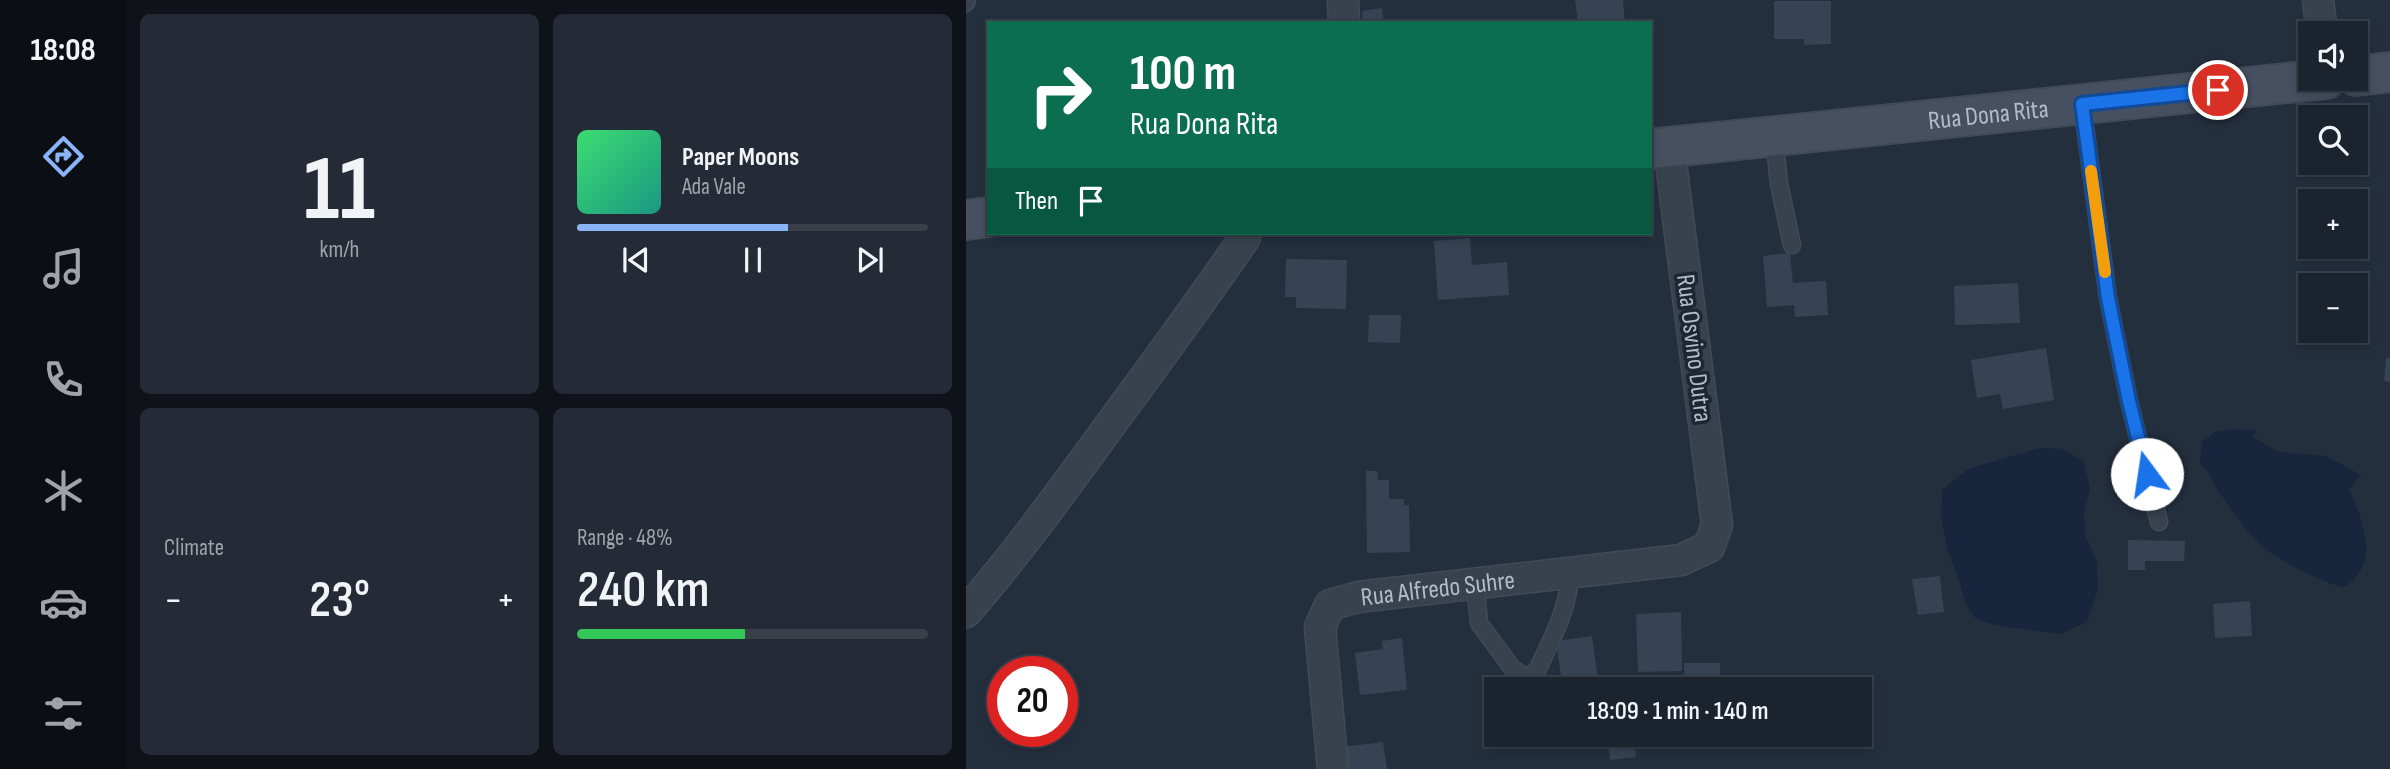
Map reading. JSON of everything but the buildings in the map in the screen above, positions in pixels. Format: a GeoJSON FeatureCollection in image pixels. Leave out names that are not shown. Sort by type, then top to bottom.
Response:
{"type":"FeatureCollection","features":[{"type":"Feature","properties":{"kind":"main road"},"geometry":{"type":"LineString","coordinates":[[2368,75],[2390,72]]}},
{"type":"Feature","properties":{"kind":"main road","name":"Rua Dona Rita"},"geometry":{"type":"LineString","coordinates":[[1660,148],[2298,82]]}},
{"type":"Feature","properties":{"kind":"main road"},"geometry":{"type":"LineString","coordinates":[[966,220],[987,217]]}},
{"type":"Feature","properties":{"kind":"street"},"geometry":{"type":"LineString","coordinates":[[1343,0],[1344,21]]}},
{"type":"Feature","properties":{"kind":"street"},"geometry":{"type":"LineString","coordinates":[[2318,0],[2321,21]]}},
{"type":"Feature","properties":{"kind":"street","name":"Rua Osvino Dutra"},"geometry":{"type":"LineString","coordinates":[[1660,148],[1717,524],[1709,547]]}},
{"type":"Feature","properties":{"kind":"street"},"geometry":{"type":"LineString","coordinates":[[966,612],[1002,572],[1196,308],[1245,235]]}},
{"type":"Feature","properties":{"kind":"street","name":"Rua Alfredo Suhre"},"geometry":{"type":"LineString","coordinates":[[1333,769],[1320,627],[1330,605],[1358,597],[1475,582],[1681,560],[1709,547]]}},
{"type":"Feature","properties":{"kind":"lane"},"geometry":{"type":"LineString","coordinates":[[2082,104],[2108,298],[2129,401],[2159,522]]}},
{"type":"Feature","properties":{"kind":"lane"},"geometry":{"type":"LineString","coordinates":[[1774,136],[1779,184],[1792,245]]}},
{"type":"Feature","properties":{"kind":"lane"},"geometry":{"type":"LineString","coordinates":[[1475,582],[1479,623],[1512,668],[1525,677],[1536,673],[1551,640],[1570,585],[1570,572]]}},
{"type":"Feature","properties":{"kind":"water"},"geometry":{"type":"Polygon","coordinates":[[[2256,430],[2253,437],[2279,452],[2326,456],[2361,475],[2349,489],[2365,533],[2365,557],[2356,577],[2343,588],[2300,570],[2260,544],[2220,493],[2209,472],[2200,464],[2202,442],[2216,431],[2256,430]]]}},
{"type":"Feature","properties":{"kind":"water"},"geometry":{"type":"Polygon","coordinates":[[[2039,448],[2063,449],[2084,462],[2090,489],[2084,511],[2085,536],[2097,561],[2098,589],[2087,622],[2060,634],[1994,625],[1976,619],[1966,605],[1948,552],[1941,517],[1942,490],[1968,469],[2039,448]]]}},
{"type":"Feature","properties":{"kind":"slow traffic"},"geometry":{"type":"LineString","coordinates":[[2091,171],[2105,272]]}},
{"type":"Feature","properties":{"kind":"route"},"geometry":{"type":"LineString","coordinates":[[2147,474],[2108,298],[2082,104],[2218,90]]}}]}
